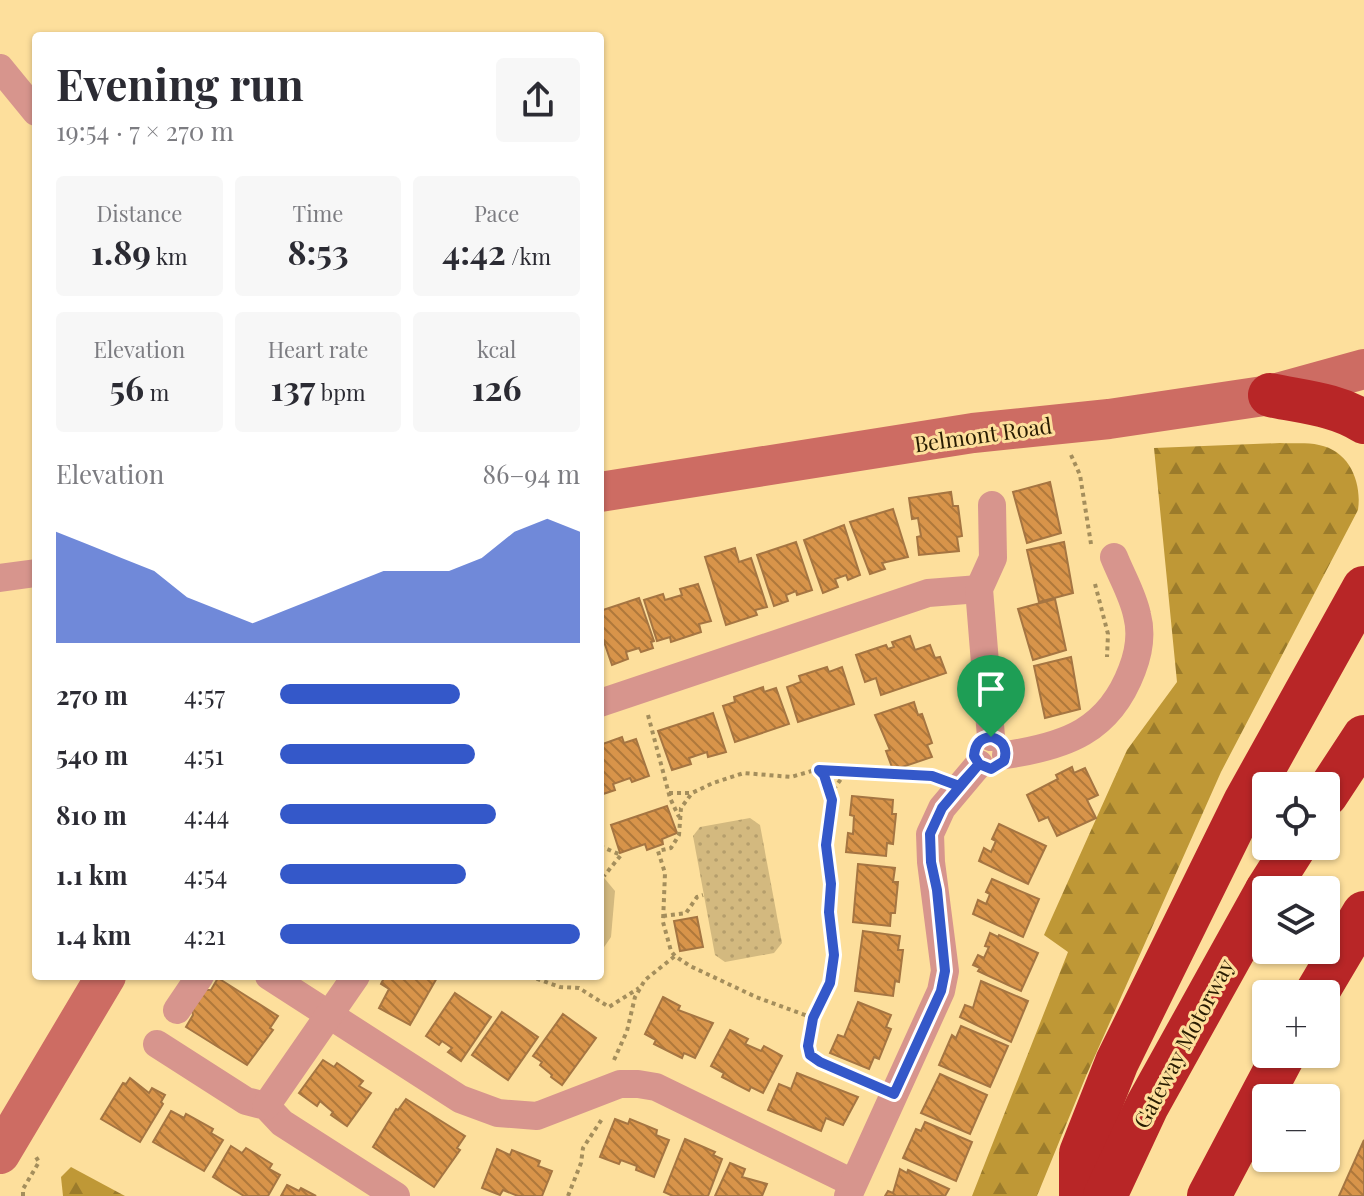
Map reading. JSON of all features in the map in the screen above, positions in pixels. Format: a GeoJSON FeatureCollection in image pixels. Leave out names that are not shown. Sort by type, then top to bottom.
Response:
{"type":"FeatureCollection","features":[{"type":"Feature","properties":{"kind":"highway"},"geometry":{"type":"LineString","coordinates":[[1270,395],[1331,406],[1364,422]]}},
{"type":"Feature","properties":{"kind":"highway"},"geometry":{"type":"LineString","coordinates":[[1081,1196],[1081,1153],[1117,1062],[1245,802],[1364,588]]}},
{"type":"Feature","properties":{"kind":"highway"},"geometry":{"type":"LineString","coordinates":[[1340,774],[1364,737]]}},
{"type":"Feature","properties":{"kind":"highway"},"geometry":{"type":"LineString","coordinates":[[1324,980],[1364,913]]}},
{"type":"Feature","properties":{"kind":"highway","name":"Gateway Motorway"},"geometry":{"type":"LineString","coordinates":[[1105,1196],[1147,1106],[1252,918]]}},
{"type":"Feature","properties":{"kind":"highway"},"geometry":{"type":"LineString","coordinates":[[1209,1196],[1277,1068]]}},
{"type":"Feature","properties":{"kind":"main road","name":"Belmont Road"},"geometry":{"type":"LineString","coordinates":[[604,491],[973,433],[1109,419],[1270,395],[1364,369]]}},
{"type":"Feature","properties":{"kind":"main road"},"geometry":{"type":"LineString","coordinates":[[0,1154],[104,980]]}},
{"type":"Feature","properties":{"kind":"street"},"geometry":{"type":"LineString","coordinates":[[0,68],[32,107]]}},
{"type":"Feature","properties":{"kind":"street"},"geometry":{"type":"LineString","coordinates":[[275,980],[460,1099],[498,1113],[537,1116],[607,1087],[638,1084],[656,1087],[851,1189],[941,991],[945,971],[929,845],[934,823],[959,786],[979,764],[987,768],[1002,763],[979,589],[993,558],[992,505]]}},
{"type":"Feature","properties":{"kind":"street"},"geometry":{"type":"LineString","coordinates":[[998,746],[1056,746],[1077,736],[1111,709],[1124,691],[1140,642],[1137,615],[1114,557]]}},
{"type":"Feature","properties":{"kind":"street"},"geometry":{"type":"LineString","coordinates":[[0,578],[32,574]]}},
{"type":"Feature","properties":{"kind":"street"},"geometry":{"type":"LineString","coordinates":[[604,702],[928,593],[979,589]]}},
{"type":"Feature","properties":{"kind":"street"},"geometry":{"type":"LineString","coordinates":[[177,1010],[197,980]]}},
{"type":"Feature","properties":{"kind":"street"},"geometry":{"type":"LineString","coordinates":[[266,1106],[353,980]]}},
{"type":"Feature","properties":{"kind":"street"},"geometry":{"type":"LineString","coordinates":[[157,1044],[246,1101],[266,1106],[282,1123],[396,1196]]}},
{"type":"Feature","properties":{"kind":"path"},"geometry":{"type":"LineString","coordinates":[[641,689],[669,793],[680,819]]}},
{"type":"Feature","properties":{"kind":"path"},"geometry":{"type":"LineString","coordinates":[[669,793],[692,793],[744,773],[791,777],[819,770],[932,776],[959,786]]}},
{"type":"Feature","properties":{"kind":"path"},"geometry":{"type":"LineString","coordinates":[[819,770],[824,775],[832,800]]}},
{"type":"Feature","properties":{"kind":"path"},"geometry":{"type":"LineString","coordinates":[[845,773],[834,789],[826,845],[834,955],[830,983],[813,1018],[808,1046],[810,1055],[820,1062],[894,1094]]}},
{"type":"Feature","properties":{"kind":"path"},"geometry":{"type":"LineString","coordinates":[[692,793],[681,808],[679,835],[671,848],[658,851],[665,873],[663,916],[671,951],[690,966],[756,997],[813,1018]]}},
{"type":"Feature","properties":{"kind":"path"},"geometry":{"type":"LineString","coordinates":[[604,848],[621,855],[604,876]]}},
{"type":"Feature","properties":{"kind":"path"},"geometry":{"type":"LineString","coordinates":[[663,916],[686,913],[697,897],[703,895]]}},
{"type":"Feature","properties":{"kind":"path"},"geometry":{"type":"LineString","coordinates":[[535,980],[560,987],[579,988],[609,1007],[641,986]]}},
{"type":"Feature","properties":{"kind":"path"},"geometry":{"type":"LineString","coordinates":[[23,1196],[23,1189],[39,1162]]}},
{"type":"Feature","properties":{"kind":"shaded area"},"geometry":{"type":"Polygon","coordinates":[[[750,818],[760,825],[782,943],[774,953],[725,962],[715,955],[693,836],[700,827],[750,818]]]}},
{"type":"Feature","properties":{"kind":"shaded area"},"geometry":{"type":"Polygon","coordinates":[[[604,878],[615,891],[611,937],[604,947],[604,878]]]}},
{"type":"Feature","properties":{"kind":"green space"},"geometry":{"type":"Polygon","coordinates":[[[1314,444],[1339,454],[1356,479],[1358,510],[1221,772],[1086,1076],[1037,1196],[972,1196],[1068,952],[1044,935],[1127,750],[1177,682],[1154,448],[1314,444]]]}},
{"type":"Feature","properties":{"kind":"green space"},"geometry":{"type":"Polygon","coordinates":[[[71,1167],[125,1196],[63,1196],[61,1177],[71,1167]]]}},
{"type":"Feature","properties":{"kind":"building"},"geometry":{"type":"Polygon","coordinates":[[[1050,482],[1061,533],[1027,543],[1013,492],[1050,482]]]}},
{"type":"Feature","properties":{"kind":"building"},"geometry":{"type":"Polygon","coordinates":[[[951,492],[953,506],[958,506],[962,536],[957,537],[959,551],[919,555],[917,537],[921,536],[918,518],[912,519],[909,498],[951,492]]]}},
{"type":"Feature","properties":{"kind":"building"},"geometry":{"type":"Polygon","coordinates":[[[893,509],[908,557],[882,563],[885,569],[870,574],[850,522],[893,509]]]}},
{"type":"Feature","properties":{"kind":"building"},"geometry":{"type":"Polygon","coordinates":[[[844,525],[860,575],[848,580],[846,575],[835,579],[838,587],[823,593],[804,540],[844,525]]]}},
{"type":"Feature","properties":{"kind":"building"},"geometry":{"type":"Polygon","coordinates":[[[796,542],[812,590],[786,595],[788,601],[774,606],[757,555],[796,542]]]}},
{"type":"Feature","properties":{"kind":"building"},"geometry":{"type":"Polygon","coordinates":[[[1064,542],[1073,593],[1039,602],[1027,550],[1064,542]]]}},
{"type":"Feature","properties":{"kind":"building"},"geometry":{"type":"Polygon","coordinates":[[[735,548],[739,562],[751,558],[767,607],[755,610],[757,615],[726,625],[705,557],[735,548]]]}},
{"type":"Feature","properties":{"kind":"building"},"geometry":{"type":"Polygon","coordinates":[[[698,584],[711,621],[699,624],[701,632],[671,642],[670,637],[657,641],[644,600],[663,594],[665,600],[682,595],[680,589],[698,584]]]}},
{"type":"Feature","properties":{"kind":"building"},"geometry":{"type":"Polygon","coordinates":[[[639,598],[654,641],[651,642],[653,648],[626,652],[628,659],[612,665],[604,642],[604,610],[639,598]]]}},
{"type":"Feature","properties":{"kind":"building"},"geometry":{"type":"Polygon","coordinates":[[[1055,599],[1066,650],[1033,660],[1018,609],[1055,599]]]}},
{"type":"Feature","properties":{"kind":"building"},"geometry":{"type":"Polygon","coordinates":[[[910,636],[915,650],[930,645],[935,658],[940,657],[946,673],[881,695],[876,678],[865,682],[856,655],[886,645],[888,649],[894,647],[892,642],[910,636]]]}},
{"type":"Feature","properties":{"kind":"building"},"geometry":{"type":"Polygon","coordinates":[[[1071,657],[1080,709],[1045,718],[1034,666],[1071,657]]]}},
{"type":"Feature","properties":{"kind":"building"},"geometry":{"type":"Polygon","coordinates":[[[827,667],[829,672],[842,667],[854,704],[798,722],[787,687],[801,682],[799,676],[827,667]]]}},
{"type":"Feature","properties":{"kind":"building"},"geometry":{"type":"Polygon","coordinates":[[[763,687],[764,692],[776,688],[789,724],[735,742],[723,706],[735,702],[734,697],[763,687]]]}},
{"type":"Feature","properties":{"kind":"building"},"geometry":{"type":"Polygon","coordinates":[[[914,702],[918,715],[922,714],[932,743],[927,745],[932,757],[893,770],[886,751],[890,750],[875,715],[914,702]]]}},
{"type":"Feature","properties":{"kind":"building"},"geometry":{"type":"Polygon","coordinates":[[[713,713],[726,752],[708,757],[707,752],[689,758],[691,764],[672,770],[658,731],[713,713]]]}},
{"type":"Feature","properties":{"kind":"building"},"geometry":{"type":"Polygon","coordinates":[[[622,737],[624,743],[636,739],[649,776],[613,784],[615,790],[604,794],[604,744],[622,737]]]}},
{"type":"Feature","properties":{"kind":"building"},"geometry":{"type":"Polygon","coordinates":[[[1072,767],[1074,773],[1085,768],[1098,795],[1087,800],[1096,818],[1057,836],[1048,817],[1039,821],[1027,795],[1058,779],[1056,775],[1072,767]]]}},
{"type":"Feature","properties":{"kind":"building"},"geometry":{"type":"Polygon","coordinates":[[[852,796],[893,800],[892,814],[896,814],[893,844],[887,843],[886,856],[846,852],[848,833],[853,834],[854,816],[850,815],[852,796]]]}},
{"type":"Feature","properties":{"kind":"building"},"geometry":{"type":"Polygon","coordinates":[[[667,806],[677,833],[662,839],[663,844],[647,850],[645,844],[620,853],[611,825],[667,806]]]}},
{"type":"Feature","properties":{"kind":"building"},"geometry":{"type":"Polygon","coordinates":[[[999,824],[1046,846],[1028,884],[979,861],[984,848],[991,852],[996,841],[992,839],[999,824]]]}},
{"type":"Feature","properties":{"kind":"building"},"geometry":{"type":"Polygon","coordinates":[[[858,864],[895,868],[893,882],[898,882],[895,913],[891,913],[890,926],[853,922],[858,864]]]}},
{"type":"Feature","properties":{"kind":"building"},"geometry":{"type":"Polygon","coordinates":[[[992,879],[1039,899],[1023,937],[973,914],[978,900],[986,904],[990,894],[986,892],[992,879]]]}},
{"type":"Feature","properties":{"kind":"building"},"geometry":{"type":"Polygon","coordinates":[[[697,917],[703,947],[680,951],[674,921],[697,917]]]}},
{"type":"Feature","properties":{"kind":"building"},"geometry":{"type":"Polygon","coordinates":[[[863,931],[900,936],[898,950],[903,950],[899,982],[895,981],[893,996],[855,991],[863,931]]]}},
{"type":"Feature","properties":{"kind":"building"},"geometry":{"type":"Polygon","coordinates":[[[990,933],[1038,953],[1021,991],[978,971],[980,968],[973,965],[978,955],[984,958],[990,933]]]}},
{"type":"Feature","properties":{"kind":"building"},"geometry":{"type":"Polygon","coordinates":[[[217,980],[221,980],[278,1016],[270,1028],[273,1030],[247,1065],[186,1027],[204,990],[211,990],[217,980]]]}},
{"type":"Feature","properties":{"kind":"building"},"geometry":{"type":"Polygon","coordinates":[[[383,980],[436,980],[410,1025],[379,1008],[389,989],[381,984],[383,980]]]}},
{"type":"Feature","properties":{"kind":"building"},"geometry":{"type":"Polygon","coordinates":[[[981,981],[1028,1001],[1011,1042],[960,1017],[965,1005],[973,1008],[981,981]]]}},
{"type":"Feature","properties":{"kind":"building"},"geometry":{"type":"Polygon","coordinates":[[[455,993],[491,1017],[461,1061],[448,1052],[452,1048],[442,1041],[439,1045],[426,1036],[455,993]]]}},
{"type":"Feature","properties":{"kind":"building"},"geometry":{"type":"Polygon","coordinates":[[[663,997],[680,1006],[678,1010],[713,1023],[695,1058],[684,1053],[682,1058],[654,1044],[656,1040],[645,1034],[663,997]]]}},
{"type":"Feature","properties":{"kind":"building"},"geometry":{"type":"Polygon","coordinates":[[[858,1002],[891,1015],[886,1027],[891,1029],[879,1059],[874,1057],[869,1069],[830,1053],[838,1035],[844,1037],[858,1002]]]}},
{"type":"Feature","properties":{"kind":"building"},"geometry":{"type":"Polygon","coordinates":[[[502,1012],[538,1037],[508,1080],[472,1055],[502,1012]]]}},
{"type":"Feature","properties":{"kind":"building"},"geometry":{"type":"Polygon","coordinates":[[[563,1014],[596,1038],[562,1085],[533,1056],[563,1014]]]}},
{"type":"Feature","properties":{"kind":"building"},"geometry":{"type":"Polygon","coordinates":[[[961,1026],[1008,1046],[990,1087],[939,1065],[952,1035],[956,1038],[961,1026]]]}},
{"type":"Feature","properties":{"kind":"building"},"geometry":{"type":"Polygon","coordinates":[[[730,1030],[748,1039],[745,1044],[761,1051],[764,1046],[782,1056],[763,1093],[751,1087],[749,1091],[722,1077],[724,1073],[711,1066],[730,1030]]]}},
{"type":"Feature","properties":{"kind":"building"},"geometry":{"type":"Polygon","coordinates":[[[323,1060],[334,1067],[337,1063],[363,1081],[359,1086],[371,1093],[347,1126],[331,1115],[333,1112],[320,1101],[317,1106],[299,1093],[323,1060]]]}},
{"type":"Feature","properties":{"kind":"building"},"geometry":{"type":"Polygon","coordinates":[[[797,1073],[858,1097],[843,1125],[826,1118],[821,1131],[768,1110],[779,1084],[791,1089],[797,1073]]]}},
{"type":"Feature","properties":{"kind":"building"},"geometry":{"type":"Polygon","coordinates":[[[940,1074],[987,1095],[970,1134],[921,1113],[940,1074]]]}},
{"type":"Feature","properties":{"kind":"building"},"geometry":{"type":"Polygon","coordinates":[[[130,1078],[149,1093],[152,1088],[165,1095],[163,1104],[140,1142],[101,1119],[123,1083],[126,1084],[130,1078]]]}},
{"type":"Feature","properties":{"kind":"building"},"geometry":{"type":"Polygon","coordinates":[[[406,1099],[465,1136],[457,1148],[460,1150],[434,1187],[373,1147],[396,1109],[406,1099]]]}},
{"type":"Feature","properties":{"kind":"building"},"geometry":{"type":"Polygon","coordinates":[[[171,1111],[184,1118],[186,1114],[213,1129],[211,1133],[223,1140],[204,1171],[153,1142],[171,1111]]]}},
{"type":"Feature","properties":{"kind":"building"},"geometry":{"type":"Polygon","coordinates":[[[615,1119],[628,1124],[630,1119],[657,1130],[656,1135],[669,1140],[654,1177],[621,1160],[619,1164],[600,1157],[615,1119]]]}},
{"type":"Feature","properties":{"kind":"building"},"geometry":{"type":"Polygon","coordinates":[[[925,1122],[972,1142],[956,1181],[903,1158],[916,1129],[921,1131],[925,1122]]]}},
{"type":"Feature","properties":{"kind":"building"},"geometry":{"type":"Polygon","coordinates":[[[685,1139],[715,1152],[713,1155],[722,1159],[708,1196],[673,1196],[664,1192],[685,1139]]]}},
{"type":"Feature","properties":{"kind":"building"},"geometry":{"type":"Polygon","coordinates":[[[1364,1140],[1364,1196],[1339,1196],[1364,1140]]]}},
{"type":"Feature","properties":{"kind":"building"},"geometry":{"type":"Polygon","coordinates":[[[231,1146],[242,1153],[246,1148],[272,1164],[269,1169],[280,1175],[268,1196],[244,1196],[213,1177],[231,1146]]]}},
{"type":"Feature","properties":{"kind":"building"},"geometry":{"type":"Polygon","coordinates":[[[497,1149],[510,1155],[512,1150],[540,1161],[538,1166],[552,1171],[542,1196],[518,1196],[503,1190],[500,1195],[482,1188],[497,1149]]]}},
{"type":"Feature","properties":{"kind":"building"},"geometry":{"type":"Polygon","coordinates":[[[730,1163],[745,1169],[742,1177],[767,1184],[762,1196],[715,1196],[730,1163]]]}},
{"type":"Feature","properties":{"kind":"building"},"geometry":{"type":"Polygon","coordinates":[[[900,1169],[949,1189],[945,1196],[885,1196],[888,1191],[893,1193],[900,1169]]]}},
{"type":"Feature","properties":{"kind":"building"},"geometry":{"type":"Polygon","coordinates":[[[287,1185],[299,1191],[301,1188],[316,1196],[281,1196],[287,1185]]]}},
{"type":"Feature","properties":{"kind":"route"},"geometry":{"type":"LineString","coordinates":[[991,737],[977,743],[974,756],[979,764],[959,786],[932,776],[819,770],[831,789],[832,800],[826,845],[834,955],[830,983],[813,1018],[808,1046],[810,1055],[894,1094],[941,991],[945,971],[930,834],[942,808],[979,764],[991,769],[1004,761],[1004,745],[991,737]]}}]}
